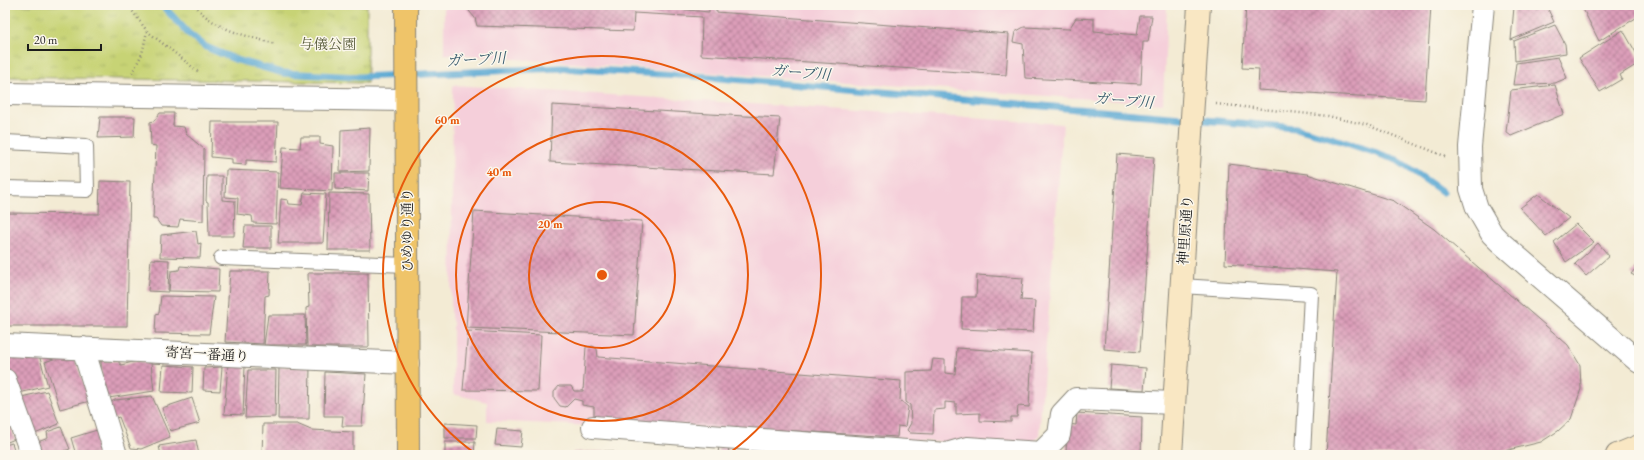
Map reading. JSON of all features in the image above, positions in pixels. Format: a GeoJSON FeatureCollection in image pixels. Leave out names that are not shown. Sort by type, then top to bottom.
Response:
{"type":"FeatureCollection","features":[{"type":"Feature","properties":{"kind":"highway","name":"ひめゆり通り"},"geometry":{"type":"LineString","coordinates":[[406,5],[408,455]]}},
{"type":"Feature","properties":{"kind":"street","name":"神里原通り"},"geometry":{"type":"LineString","coordinates":[[1171,455],[1199,5]]}},
{"type":"Feature","properties":{"kind":"street"},"geometry":{"type":"LineString","coordinates":[[1483,5],[1470,147],[1471,189],[1477,208],[1492,234],[1500,242],[1639,362]]}},
{"type":"Feature","properties":{"kind":"street"},"geometry":{"type":"LineString","coordinates":[[5,94],[121,97],[406,94]]}},
{"type":"Feature","properties":{"kind":"street","name":"寄宮一番通り"},"geometry":{"type":"LineString","coordinates":[[5,345],[408,363]]}},
{"type":"Feature","properties":{"kind":"street"},"geometry":{"type":"LineString","coordinates":[[83,348],[116,455]]}},
{"type":"Feature","properties":{"kind":"street"},"geometry":{"type":"LineString","coordinates":[[5,380],[32,455]]}},
{"type":"Feature","properties":{"kind":"street"},"geometry":{"type":"LineString","coordinates":[[592,427],[946,455],[967,448],[1041,453],[1059,435],[1062,414],[1076,399],[1174,403]]}},
{"type":"Feature","properties":{"kind":"street"},"geometry":{"type":"LineString","coordinates":[[1617,455],[1639,446]]}},
{"type":"Feature","properties":{"kind":"lane"},"geometry":{"type":"LineString","coordinates":[[5,142],[86,146],[87,190],[5,188]]}},
{"type":"Feature","properties":{"kind":"lane"},"geometry":{"type":"LineString","coordinates":[[221,258],[407,265]]}},
{"type":"Feature","properties":{"kind":"lane"},"geometry":{"type":"LineString","coordinates":[[1181,286],[1311,294],[1303,455]]}},
{"type":"Feature","properties":{"kind":"path"},"geometry":{"type":"LineString","coordinates":[[128,5],[147,31],[204,76]]}},
{"type":"Feature","properties":{"kind":"path"},"geometry":{"type":"LineString","coordinates":[[195,5],[213,22],[240,34],[276,44]]}},
{"type":"Feature","properties":{"kind":"path"},"geometry":{"type":"LineString","coordinates":[[121,97],[142,54],[147,31]]}},
{"type":"Feature","properties":{"kind":"path"},"geometry":{"type":"LineString","coordinates":[[1214,104],[1328,116],[1367,125],[1446,156],[1450,161]]}},
{"type":"Feature","properties":{"kind":"shaded area"},"geometry":{"type":"Polygon","coordinates":[[[444,5],[1167,5],[1163,104],[444,54],[444,5]]]}},
{"type":"Feature","properties":{"kind":"shaded area"},"geometry":{"type":"Polygon","coordinates":[[[453,85],[1063,124],[1039,436],[1028,446],[487,421],[487,402],[453,394],[453,323],[451,317],[453,85]]]}},
{"type":"Feature","properties":{"kind":"green space","name":"与儀公園"},"geometry":{"type":"Polygon","coordinates":[[[5,5],[367,5],[367,83],[5,77],[5,5]]]}},
{"type":"Feature","properties":{"kind":"building"},"geometry":{"type":"Polygon","coordinates":[[[464,5],[634,5],[709,12],[709,5],[716,5],[716,12],[1009,34],[1006,75],[701,55],[702,17],[634,13],[633,31],[477,26],[475,18],[464,5]]]}},
{"type":"Feature","properties":{"kind":"building"},"geometry":{"type":"Polygon","coordinates":[[[1246,5],[1431,5],[1425,100],[1258,90],[1259,69],[1242,68],[1246,5]]]}},
{"type":"Feature","properties":{"kind":"building"},"geometry":{"type":"Polygon","coordinates":[[[1546,5],[1554,22],[1511,40],[1514,7],[1532,7],[1537,10],[1546,5]]]}},
{"type":"Feature","properties":{"kind":"building"},"geometry":{"type":"Polygon","coordinates":[[[1581,5],[1639,5],[1639,16],[1599,41],[1581,5]]]}},
{"type":"Feature","properties":{"kind":"building"},"geometry":{"type":"Polygon","coordinates":[[[1140,16],[1152,16],[1148,42],[1143,42],[1141,84],[1025,78],[1023,44],[1013,42],[1015,32],[1024,27],[1069,29],[1076,18],[1094,19],[1094,31],[1137,35],[1140,16]]]}},
{"type":"Feature","properties":{"kind":"building"},"geometry":{"type":"Polygon","coordinates":[[[1555,25],[1565,44],[1566,53],[1515,61],[1514,41],[1555,25]]]}},
{"type":"Feature","properties":{"kind":"building"},"geometry":{"type":"Polygon","coordinates":[[[1623,30],[1639,58],[1639,63],[1620,75],[1622,79],[1600,92],[1579,58],[1623,30]]]}},
{"type":"Feature","properties":{"kind":"building"},"geometry":{"type":"Polygon","coordinates":[[[1558,57],[1567,78],[1555,83],[1513,85],[1516,63],[1558,57]]]}},
{"type":"Feature","properties":{"kind":"building"},"geometry":{"type":"Polygon","coordinates":[[[1555,85],[1564,114],[1511,136],[1506,132],[1511,90],[1555,85]]]}},
{"type":"Feature","properties":{"kind":"building"},"geometry":{"type":"Polygon","coordinates":[[[552,105],[780,118],[774,174],[550,162],[552,105]]]}},
{"type":"Feature","properties":{"kind":"building"},"geometry":{"type":"Polygon","coordinates":[[[160,113],[174,113],[173,126],[184,127],[186,134],[204,149],[203,221],[180,219],[178,227],[161,226],[156,219],[153,219],[156,146],[151,145],[150,122],[154,121],[160,113]]]}},
{"type":"Feature","properties":{"kind":"building"},"geometry":{"type":"Polygon","coordinates":[[[100,117],[135,117],[134,137],[98,138],[100,117]]]}},
{"type":"Feature","properties":{"kind":"building"},"geometry":{"type":"Polygon","coordinates":[[[212,122],[278,122],[276,162],[246,160],[246,165],[232,164],[232,159],[211,157],[212,122]]]}},
{"type":"Feature","properties":{"kind":"building"},"geometry":{"type":"Polygon","coordinates":[[[370,128],[369,171],[340,172],[341,130],[370,128]]]}},
{"type":"Feature","properties":{"kind":"building"},"geometry":{"type":"Polygon","coordinates":[[[301,137],[320,137],[320,144],[333,146],[332,191],[280,188],[283,147],[300,148],[301,137]]]}},
{"type":"Feature","properties":{"kind":"building"},"geometry":{"type":"Polygon","coordinates":[[[1117,154],[1154,157],[1140,352],[1104,349],[1117,154]]]}},
{"type":"Feature","properties":{"kind":"building"},"geometry":{"type":"Polygon","coordinates":[[[1229,164],[1307,174],[1394,201],[1434,229],[1568,345],[1580,365],[1581,389],[1571,419],[1558,431],[1541,442],[1488,455],[1326,455],[1337,272],[1225,264],[1229,164]]]}},
{"type":"Feature","properties":{"kind":"building"},"geometry":{"type":"Polygon","coordinates":[[[226,170],[278,172],[276,224],[253,223],[252,216],[237,214],[238,198],[225,197],[226,170]]]}},
{"type":"Feature","properties":{"kind":"building"},"geometry":{"type":"Polygon","coordinates":[[[335,173],[369,173],[368,191],[335,189],[335,173]]]}},
{"type":"Feature","properties":{"kind":"building"},"geometry":{"type":"Polygon","coordinates":[[[207,176],[222,176],[222,200],[235,201],[234,236],[209,236],[208,202],[206,201],[207,176]]]}},
{"type":"Feature","properties":{"kind":"building"},"geometry":{"type":"Polygon","coordinates":[[[100,181],[130,182],[127,326],[5,326],[5,213],[99,214],[100,181]]]}},
{"type":"Feature","properties":{"kind":"building"},"geometry":{"type":"Polygon","coordinates":[[[304,193],[326,194],[323,243],[278,243],[281,199],[288,200],[289,204],[302,205],[304,193]]]}},
{"type":"Feature","properties":{"kind":"building"},"geometry":{"type":"Polygon","coordinates":[[[329,193],[369,194],[370,250],[328,250],[329,193]]]}},
{"type":"Feature","properties":{"kind":"building"},"geometry":{"type":"Polygon","coordinates":[[[1538,194],[1569,218],[1546,236],[1520,208],[1538,194]]]}},
{"type":"Feature","properties":{"kind":"building"},"geometry":{"type":"Polygon","coordinates":[[[474,211],[642,221],[634,335],[466,328],[474,211]]]}},
{"type":"Feature","properties":{"kind":"building"},"geometry":{"type":"Polygon","coordinates":[[[1576,224],[1594,242],[1566,262],[1554,242],[1576,224]]]}},
{"type":"Feature","properties":{"kind":"building"},"geometry":{"type":"Polygon","coordinates":[[[245,226],[271,226],[271,248],[243,248],[245,226]]]}},
{"type":"Feature","properties":{"kind":"building"},"geometry":{"type":"Polygon","coordinates":[[[196,231],[198,244],[201,243],[200,258],[160,257],[161,235],[196,231]]]}},
{"type":"Feature","properties":{"kind":"building"},"geometry":{"type":"Polygon","coordinates":[[[1598,243],[1609,256],[1586,276],[1575,264],[1598,243]]]}},
{"type":"Feature","properties":{"kind":"building"},"geometry":{"type":"Polygon","coordinates":[[[151,259],[169,260],[168,292],[148,291],[151,259]]]}},
{"type":"Feature","properties":{"kind":"building"},"geometry":{"type":"Polygon","coordinates":[[[1639,264],[1639,278],[1631,274],[1639,264]]]}},
{"type":"Feature","properties":{"kind":"building"},"geometry":{"type":"Polygon","coordinates":[[[180,266],[219,269],[218,292],[169,291],[171,271],[179,270],[180,266]]]}},
{"type":"Feature","properties":{"kind":"building"},"geometry":{"type":"Polygon","coordinates":[[[230,271],[270,271],[269,295],[265,296],[263,344],[225,342],[230,271]]]}},
{"type":"Feature","properties":{"kind":"building"},"geometry":{"type":"Polygon","coordinates":[[[308,273],[368,273],[369,347],[307,347],[306,308],[309,307],[308,273]]]}},
{"type":"Feature","properties":{"kind":"building"},"geometry":{"type":"Polygon","coordinates":[[[977,275],[1023,278],[1021,300],[1035,301],[1033,332],[961,329],[962,297],[976,297],[977,275]]]}},
{"type":"Feature","properties":{"kind":"building"},"geometry":{"type":"Polygon","coordinates":[[[161,296],[214,297],[209,334],[155,333],[156,314],[159,313],[161,296]]]}},
{"type":"Feature","properties":{"kind":"building"},"geometry":{"type":"Polygon","coordinates":[[[268,315],[305,315],[306,345],[264,345],[268,315]]]}},
{"type":"Feature","properties":{"kind":"building"},"geometry":{"type":"Polygon","coordinates":[[[468,331],[541,335],[538,391],[463,390],[468,331]]]}},
{"type":"Feature","properties":{"kind":"building"},"geometry":{"type":"Polygon","coordinates":[[[593,346],[597,349],[598,357],[901,381],[900,400],[908,407],[905,427],[898,426],[897,437],[594,419],[594,407],[582,405],[582,401],[574,399],[566,407],[560,406],[554,398],[554,392],[559,386],[571,386],[574,391],[583,391],[586,347],[593,346]]]}},
{"type":"Feature","properties":{"kind":"building"},"geometry":{"type":"Polygon","coordinates":[[[957,348],[1032,353],[1029,407],[1018,406],[1017,417],[1011,417],[1011,422],[980,421],[980,413],[956,414],[956,403],[945,402],[945,409],[934,410],[933,434],[910,433],[907,430],[911,423],[910,405],[906,402],[906,372],[931,371],[933,359],[945,360],[945,373],[955,374],[957,348]]]}},
{"type":"Feature","properties":{"kind":"building"},"geometry":{"type":"Polygon","coordinates":[[[5,353],[24,354],[25,358],[39,355],[48,386],[15,394],[5,360],[5,353]]]}},
{"type":"Feature","properties":{"kind":"building"},"geometry":{"type":"Polygon","coordinates":[[[59,357],[75,359],[90,401],[60,409],[45,362],[59,357]]]}},
{"type":"Feature","properties":{"kind":"building"},"geometry":{"type":"Polygon","coordinates":[[[101,361],[118,361],[121,365],[137,361],[151,363],[154,391],[102,399],[101,361]]]}},
{"type":"Feature","properties":{"kind":"building"},"geometry":{"type":"Polygon","coordinates":[[[163,365],[193,367],[192,393],[161,392],[163,365]]]}},
{"type":"Feature","properties":{"kind":"building"},"geometry":{"type":"Polygon","coordinates":[[[228,365],[245,366],[243,415],[224,414],[228,365]]]}},
{"type":"Feature","properties":{"kind":"building"},"geometry":{"type":"Polygon","coordinates":[[[1111,365],[1146,368],[1144,390],[1109,388],[1111,365]]]}},
{"type":"Feature","properties":{"kind":"building"},"geometry":{"type":"Polygon","coordinates":[[[310,366],[309,419],[278,419],[279,367],[310,366]]]}},
{"type":"Feature","properties":{"kind":"building"},"geometry":{"type":"Polygon","coordinates":[[[222,367],[220,391],[203,390],[204,368],[222,367]]]}},
{"type":"Feature","properties":{"kind":"building"},"geometry":{"type":"Polygon","coordinates":[[[248,370],[276,370],[275,417],[245,418],[248,370]]]}},
{"type":"Feature","properties":{"kind":"building"},"geometry":{"type":"Polygon","coordinates":[[[325,372],[366,374],[362,426],[342,426],[343,416],[324,416],[325,372]]]}},
{"type":"Feature","properties":{"kind":"building"},"geometry":{"type":"Polygon","coordinates":[[[47,391],[59,424],[30,436],[17,398],[47,391]]]}},
{"type":"Feature","properties":{"kind":"building"},"geometry":{"type":"Polygon","coordinates":[[[152,396],[170,437],[141,449],[131,448],[119,417],[113,419],[107,404],[115,400],[152,396]]]}},
{"type":"Feature","properties":{"kind":"building"},"geometry":{"type":"Polygon","coordinates":[[[192,398],[200,423],[170,431],[162,408],[192,398]]]}},
{"type":"Feature","properties":{"kind":"building"},"geometry":{"type":"Polygon","coordinates":[[[5,411],[15,439],[5,443],[5,411]]]}},
{"type":"Feature","properties":{"kind":"building"},"geometry":{"type":"Polygon","coordinates":[[[1077,413],[1142,417],[1141,455],[1066,455],[1067,424],[1076,425],[1077,413]]]}},
{"type":"Feature","properties":{"kind":"building"},"geometry":{"type":"Polygon","coordinates":[[[445,423],[477,425],[476,438],[445,438],[445,423]]]}},
{"type":"Feature","properties":{"kind":"building"},"geometry":{"type":"Polygon","coordinates":[[[263,424],[297,424],[311,430],[353,432],[353,455],[262,455],[263,424]]]}},
{"type":"Feature","properties":{"kind":"building"},"geometry":{"type":"Polygon","coordinates":[[[61,427],[70,449],[53,455],[33,455],[33,444],[48,438],[47,432],[61,427]]]}},
{"type":"Feature","properties":{"kind":"building"},"geometry":{"type":"Polygon","coordinates":[[[497,429],[523,431],[521,447],[495,445],[497,429]]]}},
{"type":"Feature","properties":{"kind":"building"},"geometry":{"type":"Polygon","coordinates":[[[97,430],[107,455],[76,455],[71,438],[97,430]]]}},
{"type":"Feature","properties":{"kind":"building"},"geometry":{"type":"Polygon","coordinates":[[[196,440],[199,455],[161,455],[159,446],[196,440]]]}},
{"type":"Feature","properties":{"kind":"building"},"geometry":{"type":"Polygon","coordinates":[[[445,442],[475,442],[474,455],[445,455],[445,442]]]}},
{"type":"Feature","properties":{"kind":"building"},"geometry":{"type":"Polygon","coordinates":[[[12,443],[16,455],[5,455],[5,445],[12,443]]]}},
{"type":"Feature","properties":{"kind":"building"},"geometry":{"type":"Polygon","coordinates":[[[719,444],[728,444],[729,455],[718,455],[719,444]]]}},
{"type":"Feature","properties":{"kind":"building"},"geometry":{"type":"Polygon","coordinates":[[[613,451],[614,455],[573,455],[573,452],[613,451]]]}},
{"type":"Feature","properties":{"kind":"building"},"geometry":{"type":"Polygon","coordinates":[[[775,452],[798,452],[798,455],[774,455],[775,452]]]}},
{"type":"Feature","properties":{"kind":"waterway","name":"ガーブ川"},"geometry":{"type":"LineString","coordinates":[[162,5],[188,33],[206,47],[237,60],[283,73],[358,77],[561,68],[696,76],[1296,128],[1332,138],[1397,160],[1443,192]]}}]}
